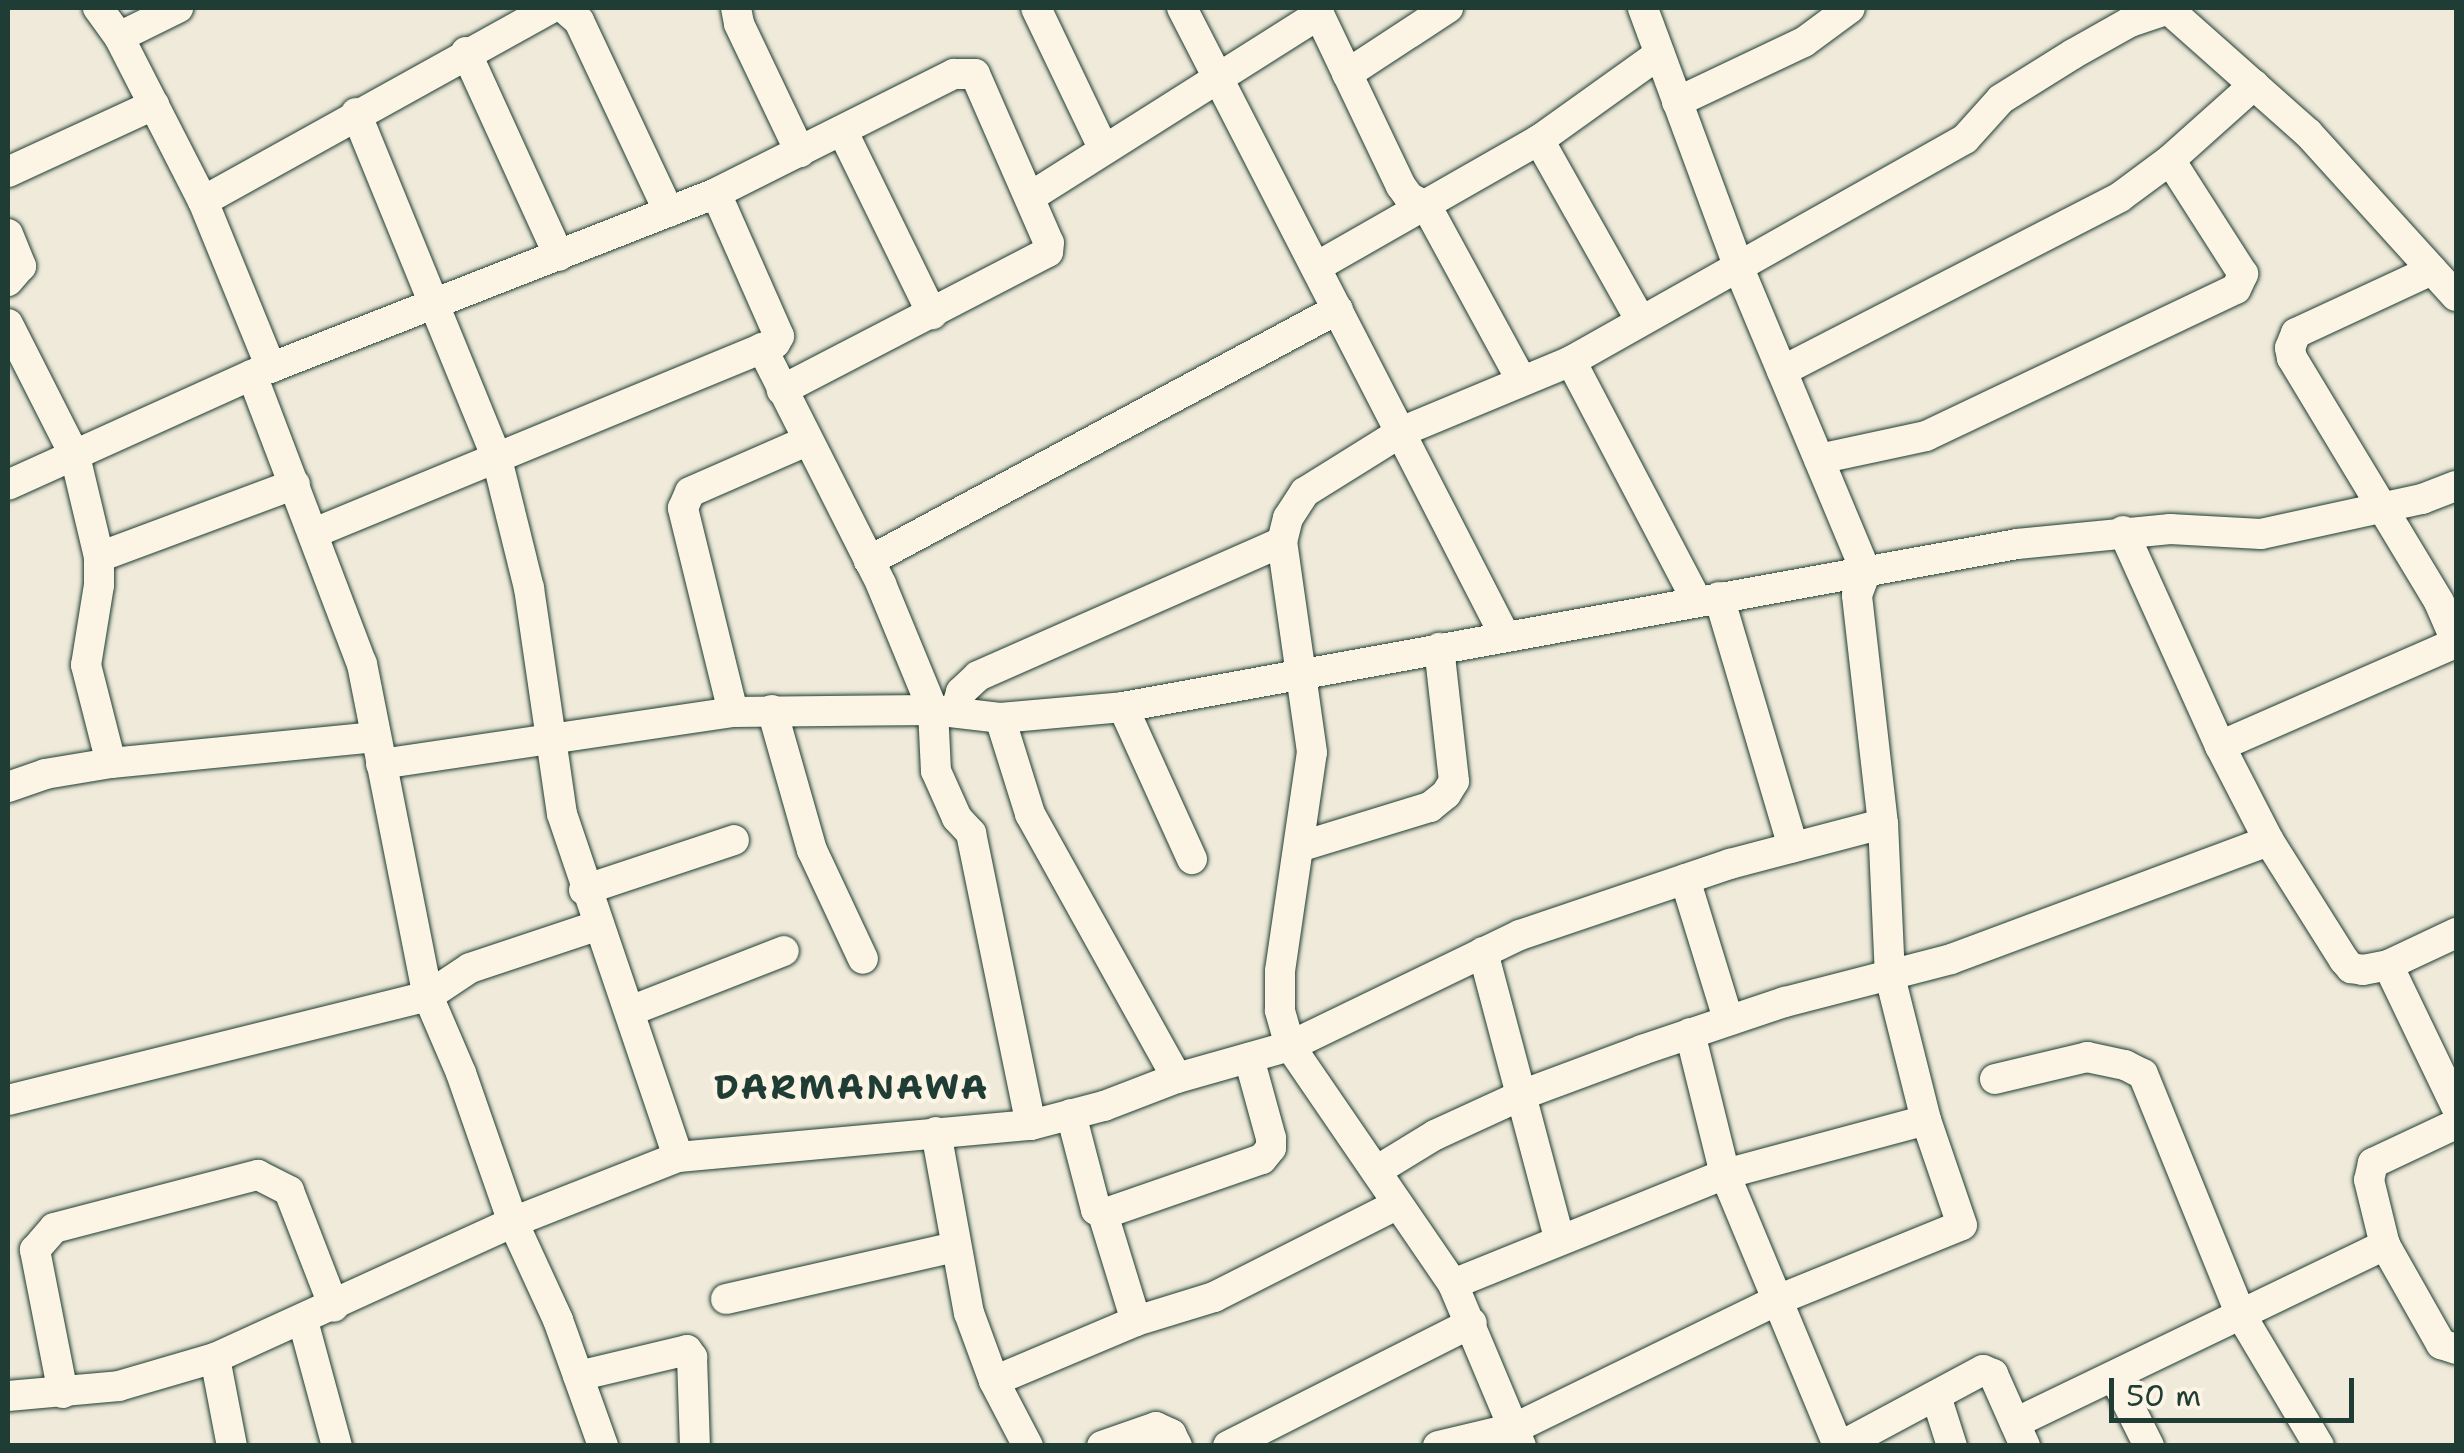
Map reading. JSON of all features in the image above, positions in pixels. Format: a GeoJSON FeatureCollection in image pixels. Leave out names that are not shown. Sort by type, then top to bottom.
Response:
{"type":"FeatureCollection","features":[{"type":"Feature","properties":{"kind":"street"},"geometry":{"type":"LineString","coordinates":[[98,8],[120,37],[203,201],[295,484],[362,664],[428,996],[461,1073],[513,1222],[558,1320],[603,1446]]}},
{"type":"Feature","properties":{"kind":"street"},"geometry":{"type":"LineString","coordinates":[[120,37],[178,8]]}},
{"type":"Feature","properties":{"kind":"street"},"geometry":{"type":"LineString","coordinates":[[564,8],[579,21],[669,212]]}},
{"type":"Feature","properties":{"kind":"street"},"geometry":{"type":"LineString","coordinates":[[736,8],[739,24],[800,152]]}},
{"type":"Feature","properties":{"kind":"street"},"geometry":{"type":"LineString","coordinates":[[1036,8],[1104,150]]}},
{"type":"Feature","properties":{"kind":"street"},"geometry":{"type":"LineString","coordinates":[[1182,8],[1403,431],[1505,636]]}},
{"type":"Feature","properties":{"kind":"street"},"geometry":{"type":"LineString","coordinates":[[1348,74],[1448,8]]}},
{"type":"Feature","properties":{"kind":"street"},"geometry":{"type":"LineString","coordinates":[[1438,1446],[1518,1437],[1780,1299],[1960,1228],[1963,1219],[1926,1120],[1890,977],[1883,824],[1857,595],[1866,572],[1739,268],[1643,8]]}},
{"type":"Feature","properties":{"kind":"street"},"geometry":{"type":"LineString","coordinates":[[1677,102],[1804,42],[1850,8]]}},
{"type":"Feature","properties":{"kind":"street"},"geometry":{"type":"LineString","coordinates":[[1518,1437],[1453,1284],[1290,1046],[1280,1010],[1280,971],[1312,752],[1282,542],[1288,518],[1305,492],[1403,431],[1571,360],[1640,318],[1739,268],[1965,139],[2001,99],[2073,54],[2130,22],[2169,8],[2308,133],[2456,296]]}},
{"type":"Feature","properties":{"kind":"street"},"geometry":{"type":"LineString","coordinates":[[203,201],[539,11]]}},
{"type":"Feature","properties":{"kind":"street"},"geometry":{"type":"LineString","coordinates":[[1030,197],[1318,11],[1402,186],[1409,197],[1427,207],[1522,381]]}},
{"type":"Feature","properties":{"kind":"street"},"geometry":{"type":"LineString","coordinates":[[466,52],[560,256]]}},
{"type":"Feature","properties":{"kind":"street"},"geometry":{"type":"LineString","coordinates":[[1316,267],[1427,207],[1538,140],[1659,54]]}},
{"type":"Feature","properties":{"kind":"street"},"geometry":{"type":"LineString","coordinates":[[8,485],[261,371],[434,307],[716,194],[954,74],[975,74],[1050,243],[1048,252],[782,390]]}},
{"type":"Feature","properties":{"kind":"street"},"geometry":{"type":"LineString","coordinates":[[1782,370],[2120,197],[2170,160],[2254,85]]}},
{"type":"Feature","properties":{"kind":"street"},"geometry":{"type":"LineString","coordinates":[[8,172],[154,104]]}},
{"type":"Feature","properties":{"kind":"street"},"geometry":{"type":"LineString","coordinates":[[356,113],[497,460],[529,588],[562,814],[584,890],[630,1011],[678,1157]]}},
{"type":"Feature","properties":{"kind":"street"},"geometry":{"type":"LineString","coordinates":[[844,132],[932,314]]}},
{"type":"Feature","properties":{"kind":"street"},"geometry":{"type":"LineString","coordinates":[[1538,140],[1640,318]]}},
{"type":"Feature","properties":{"kind":"street"},"geometry":{"type":"LineString","coordinates":[[1819,458],[1926,436],[2236,288],[2243,274],[2170,160]]}},
{"type":"Feature","properties":{"kind":"street"},"geometry":{"type":"LineString","coordinates":[[314,533],[762,348],[779,336],[716,194]]}},
{"type":"Feature","properties":{"kind":"street"},"geometry":{"type":"LineString","coordinates":[[8,234],[21,266],[8,281]]}},
{"type":"Feature","properties":{"kind":"street"},"geometry":{"type":"LineString","coordinates":[[2220,746],[2456,642],[2439,602],[2292,358],[2290,348],[2296,333],[2432,270]]}},
{"type":"Feature","properties":{"kind":"street"},"geometry":{"type":"LineString","coordinates":[[869,560],[1338,309]]}},
{"type":"Feature","properties":{"kind":"street"},"geometry":{"type":"LineString","coordinates":[[8,324],[75,456],[98,557],[100,585],[86,665],[110,762]]}},
{"type":"Feature","properties":{"kind":"street"},"geometry":{"type":"LineString","coordinates":[[762,348],[944,711],[936,772],[957,818],[971,833],[1031,1124]]}},
{"type":"Feature","properties":{"kind":"street"},"geometry":{"type":"LineString","coordinates":[[1571,360],[1708,599],[1793,847]]}},
{"type":"Feature","properties":{"kind":"street"},"geometry":{"type":"LineString","coordinates":[[732,712],[683,508],[690,492],[808,442]]}},
{"type":"Feature","properties":{"kind":"street"},"geometry":{"type":"LineString","coordinates":[[98,557],[295,484]]}},
{"type":"Feature","properties":{"kind":"street"},"geometry":{"type":"LineString","coordinates":[[8,787],[45,774],[110,762],[378,751],[553,738],[732,712],[944,711],[1000,718],[1123,707],[2017,544],[2123,532],[2261,534],[2381,508],[2456,486]]}},
{"type":"Feature","properties":{"kind":"street"},"geometry":{"type":"LineString","coordinates":[[2123,532],[2220,746],[2270,841],[2352,968],[2388,964],[2456,933]]}},
{"type":"Feature","properties":{"kind":"street"},"geometry":{"type":"LineString","coordinates":[[944,711],[978,676],[1282,542]]}},
{"type":"Feature","properties":{"kind":"street"},"geometry":{"type":"LineString","coordinates":[[1299,848],[1430,806],[1446,794],[1454,781],[1439,648]]}},
{"type":"Feature","properties":{"kind":"street"},"geometry":{"type":"LineString","coordinates":[[1123,707],[1192,859]]}},
{"type":"Feature","properties":{"kind":"street"},"geometry":{"type":"LineString","coordinates":[[772,710],[812,850],[864,959]]}},
{"type":"Feature","properties":{"kind":"street"},"geometry":{"type":"LineString","coordinates":[[1000,718],[1030,814],[1177,1078]]}},
{"type":"Feature","properties":{"kind":"street"},"geometry":{"type":"LineString","coordinates":[[8,1396],[119,1386],[216,1358],[513,1222],[678,1157],[1031,1124],[1072,1114],[1177,1078],[1290,1046],[1483,952],[1685,879],[1883,824]]}},
{"type":"Feature","properties":{"kind":"street"},"geometry":{"type":"LineString","coordinates":[[584,890],[734,840]]}},
{"type":"Feature","properties":{"kind":"street"},"geometry":{"type":"LineString","coordinates":[[1376,1171],[1435,1135],[1524,1094],[1690,1032],[1951,960],[2270,841]]}},
{"type":"Feature","properties":{"kind":"street"},"geometry":{"type":"LineString","coordinates":[[1685,879],[1728,1019]]}},
{"type":"Feature","properties":{"kind":"street"},"geometry":{"type":"LineString","coordinates":[[8,1100],[428,996],[470,968],[599,925]]}},
{"type":"Feature","properties":{"kind":"street"},"geometry":{"type":"LineString","coordinates":[[630,1011],[784,951]]}},
{"type":"Feature","properties":{"kind":"street"},"geometry":{"type":"LineString","coordinates":[[1483,952],[1524,1094],[1559,1238]]}},
{"type":"Feature","properties":{"kind":"street"},"geometry":{"type":"LineString","coordinates":[[2388,964],[2456,1106]]}},
{"type":"Feature","properties":{"kind":"street"},"geometry":{"type":"LineString","coordinates":[[1690,1032],[1725,1174],[1839,1446],[1989,1371],[2020,1434],[2115,1378],[2385,1245]]}},
{"type":"Feature","properties":{"kind":"street"},"geometry":{"type":"LineString","coordinates":[[1995,1079],[2087,1057],[2126,1065],[2143,1074],[2241,1316],[2319,1446]]}},
{"type":"Feature","properties":{"kind":"street"},"geometry":{"type":"LineString","coordinates":[[1103,1214],[1262,1159],[1271,1148],[1271,1138],[1248,1058]]}},
{"type":"Feature","properties":{"kind":"street"},"geometry":{"type":"LineString","coordinates":[[1072,1114],[1096,1210],[1103,1214],[1136,1321]]}},
{"type":"Feature","properties":{"kind":"street"},"geometry":{"type":"LineString","coordinates":[[1453,1284],[1725,1174],[1926,1120]]}},
{"type":"Feature","properties":{"kind":"street"},"geometry":{"type":"LineString","coordinates":[[2456,1124],[2374,1163],[2370,1169],[2385,1245],[2441,1344],[2456,1349]]}},
{"type":"Feature","properties":{"kind":"street"},"geometry":{"type":"LineString","coordinates":[[936,1132],[969,1313],[994,1381],[1028,1446]]}},
{"type":"Feature","properties":{"kind":"street"},"geometry":{"type":"LineString","coordinates":[[63,1393],[36,1250],[54,1228],[258,1176],[289,1191],[334,1307]]}},
{"type":"Feature","properties":{"kind":"street"},"geometry":{"type":"LineString","coordinates":[[994,1381],[1136,1321],[1214,1297],[1398,1204]]}},
{"type":"Feature","properties":{"kind":"street"},"geometry":{"type":"LineString","coordinates":[[726,1298],[954,1247]]}},
{"type":"Feature","properties":{"kind":"street"},"geometry":{"type":"LineString","coordinates":[[303,1321],[337,1446]]}},
{"type":"Feature","properties":{"kind":"street"},"geometry":{"type":"LineString","coordinates":[[1228,1446],[1472,1323]]}},
{"type":"Feature","properties":{"kind":"street"},"geometry":{"type":"LineString","coordinates":[[578,1376],[687,1350],[692,1357],[695,1446]]}},
{"type":"Feature","properties":{"kind":"street"},"geometry":{"type":"LineString","coordinates":[[216,1358],[232,1446]]}},
{"type":"Feature","properties":{"kind":"street"},"geometry":{"type":"LineString","coordinates":[[2115,1378],[2148,1446]]}},
{"type":"Feature","properties":{"kind":"street"},"geometry":{"type":"LineString","coordinates":[[1936,1396],[1952,1446]]}},
{"type":"Feature","properties":{"kind":"street"},"geometry":{"type":"LineString","coordinates":[[1102,1446],[1145,1427],[1156,1427],[1171,1434],[1177,1446]]}},
{"type":"Feature","properties":{"kind":"district","name":"DARMANAWA"},"geometry":{"type":"Point","coordinates":[852,1087]}}]}
